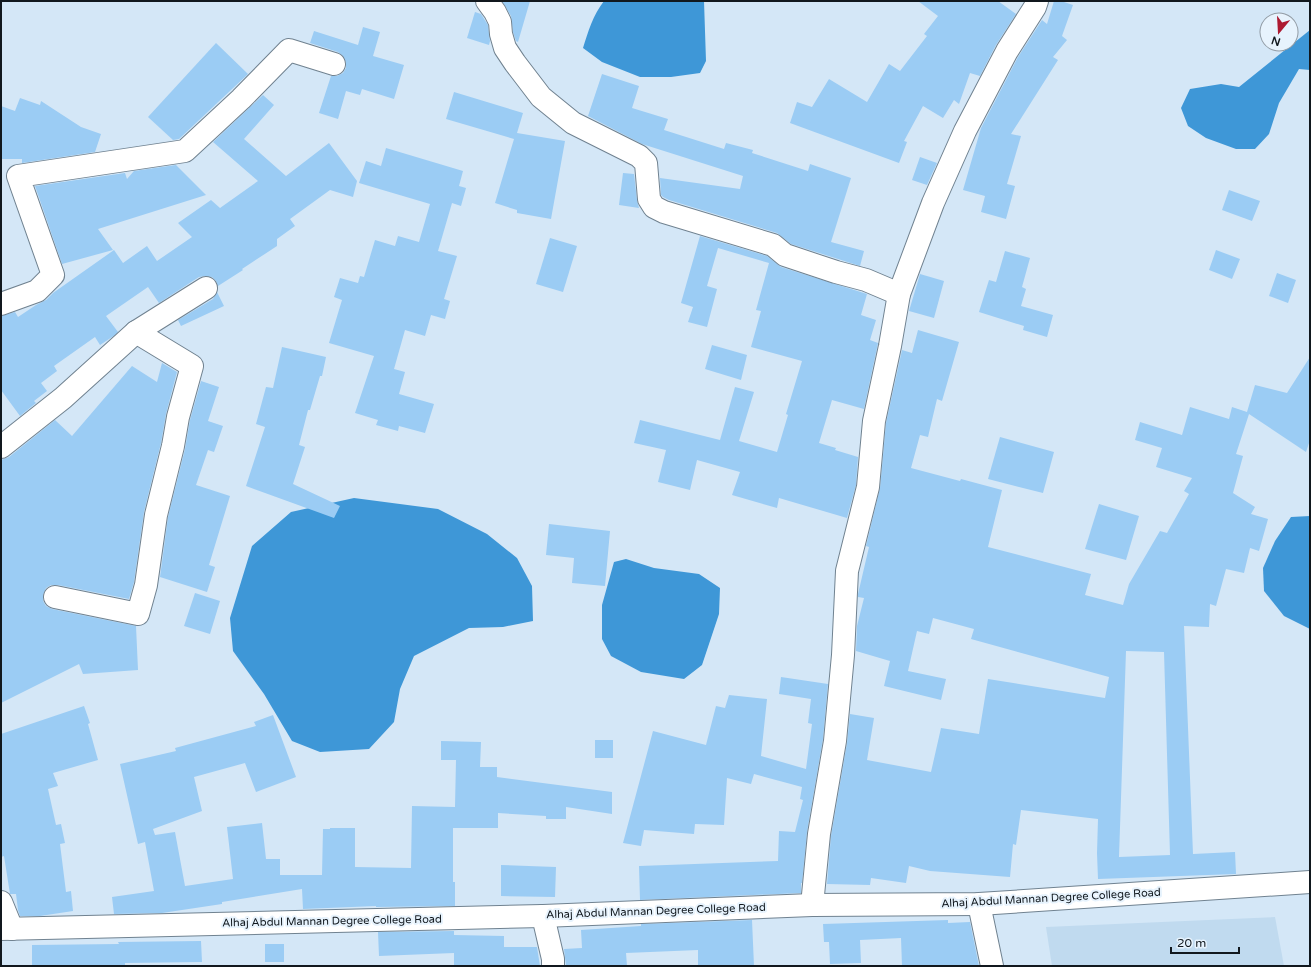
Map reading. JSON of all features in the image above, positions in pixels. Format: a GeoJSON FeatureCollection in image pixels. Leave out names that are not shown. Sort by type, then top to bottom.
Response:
{"type":"FeatureCollection","features":[{"type":"Feature","properties":{"kind":"street"},"geometry":{"type":"LineString","coordinates":[[486,1],[495,12],[500,22],[501,34],[505,48],[542,97],[573,124],[639,156],[644,160],[646,163],[649,199],[654,207],[664,212],[773,245],[785,255],[836,272],[866,280],[899,294]]}},
{"type":"Feature","properties":{"kind":"street"},"geometry":{"type":"LineString","coordinates":[[812,905],[819,834],[835,741],[844,655],[847,571],[868,488],[874,421],[890,346],[899,294],[933,203],[965,131],[1007,51],[1035,7],[1037,1]]}},
{"type":"Feature","properties":{"kind":"street"},"geometry":{"type":"LineString","coordinates":[[1,304],[37,291],[52,275],[10,179],[184,151],[241,99],[288,50],[334,64]]}},
{"type":"Feature","properties":{"kind":"street"},"geometry":{"type":"LineString","coordinates":[[1,447],[63,398],[136,332],[206,288]]}},
{"type":"Feature","properties":{"kind":"street"},"geometry":{"type":"LineString","coordinates":[[56,597],[138,614],[146,585],[156,515],[173,446],[178,417],[192,366],[136,332]]}},
{"type":"Feature","properties":{"kind":"street","name":"Alhaj Abdul Mannan Degree College Road"},"geometry":{"type":"LineString","coordinates":[[7,929],[543,916],[812,905],[979,904],[1310,881]]}},
{"type":"Feature","properties":{"kind":"street"},"geometry":{"type":"LineString","coordinates":[[1,902],[7,929]]}},
{"type":"Feature","properties":{"kind":"street"},"geometry":{"type":"LineString","coordinates":[[979,904],[992,966]]}},
{"type":"Feature","properties":{"kind":"street"},"geometry":{"type":"LineString","coordinates":[[543,916],[553,959],[553,966]]}},
{"type":"Feature","properties":{"kind":"shaded area"},"geometry":{"type":"Polygon","coordinates":[[[1275,917],[1284,966],[1052,966],[1046,927],[1275,917]]]}},
{"type":"Feature","properties":{"kind":"water"},"geometry":{"type":"Polygon","coordinates":[[[604,1],[704,1],[706,61],[700,73],[671,77],[640,77],[602,62],[583,48],[594,18],[604,1]]]}},
{"type":"Feature","properties":{"kind":"water"},"geometry":{"type":"Polygon","coordinates":[[[1310,30],[1310,70],[1299,69],[1279,103],[1269,134],[1255,149],[1236,149],[1206,138],[1188,126],[1181,108],[1190,89],[1221,84],[1239,87],[1283,52],[1299,52],[1299,39],[1310,30]]]}},
{"type":"Feature","properties":{"kind":"water"},"geometry":{"type":"Polygon","coordinates":[[[354,498],[438,509],[487,534],[517,558],[532,586],[533,621],[503,627],[469,628],[414,656],[400,689],[394,722],[369,749],[320,752],[292,741],[264,694],[233,651],[230,618],[252,546],[291,512],[354,498]]]}},
{"type":"Feature","properties":{"kind":"water"},"geometry":{"type":"Polygon","coordinates":[[[1310,516],[1310,629],[1284,616],[1264,591],[1263,568],[1275,541],[1291,517],[1310,516]]]}},
{"type":"Feature","properties":{"kind":"water"},"geometry":{"type":"Polygon","coordinates":[[[626,559],[654,568],[699,574],[720,588],[719,614],[702,665],[684,679],[641,672],[611,656],[602,639],[602,605],[614,562],[626,559]]]}},
{"type":"Feature","properties":{"kind":"building"},"geometry":{"type":"Polygon","coordinates":[[[502,1],[530,1],[518,42],[516,41],[513,32],[511,16],[502,1]]]}},
{"type":"Feature","properties":{"kind":"building"},"geometry":{"type":"Polygon","coordinates":[[[918,1],[998,1],[1016,14],[996,45],[980,76],[970,73],[959,104],[954,100],[943,118],[923,106],[904,141],[907,142],[899,163],[790,123],[797,102],[812,107],[829,79],[867,102],[889,64],[900,71],[927,36],[924,34],[938,16],[918,1]]]}},
{"type":"Feature","properties":{"kind":"building"},"geometry":{"type":"Polygon","coordinates":[[[1054,1],[1061,1],[1073,5],[1062,36],[1067,40],[1053,57],[1058,60],[1011,134],[1021,136],[1007,184],[1015,186],[1006,219],[981,212],[985,196],[963,190],[981,128],[1018,57],[1042,20],[1047,24],[1054,1]]]}},
{"type":"Feature","properties":{"kind":"building"},"geometry":{"type":"Polygon","coordinates":[[[475,12],[481,14],[488,25],[489,45],[467,38],[475,12]]]}},
{"type":"Feature","properties":{"kind":"building"},"geometry":{"type":"Polygon","coordinates":[[[363,27],[380,32],[373,56],[404,65],[394,99],[362,89],[360,95],[346,91],[338,119],[319,113],[331,76],[337,76],[343,73],[346,68],[346,62],[343,56],[338,52],[310,43],[314,31],[358,45],[363,27]]]}},
{"type":"Feature","properties":{"kind":"building"},"geometry":{"type":"Polygon","coordinates":[[[216,43],[248,74],[179,139],[173,140],[148,117],[216,43]]]}},
{"type":"Feature","properties":{"kind":"building"},"geometry":{"type":"Polygon","coordinates":[[[602,74],[639,86],[632,108],[668,119],[664,130],[724,149],[726,143],[753,150],[752,153],[808,171],[810,164],[851,178],[831,242],[864,251],[860,266],[791,244],[777,233],[663,197],[661,195],[660,178],[740,189],[743,176],[642,144],[588,116],[602,74]]]}},
{"type":"Feature","properties":{"kind":"building"},"geometry":{"type":"Polygon","coordinates":[[[454,92],[523,113],[517,133],[565,141],[551,219],[517,213],[517,210],[495,203],[514,139],[446,119],[454,92]]]}},
{"type":"Feature","properties":{"kind":"building"},"geometry":{"type":"Polygon","coordinates":[[[263,95],[274,105],[244,139],[286,176],[329,143],[357,181],[353,197],[330,190],[290,219],[295,226],[277,239],[277,246],[218,286],[212,277],[199,277],[159,303],[148,287],[106,316],[118,332],[115,335],[100,345],[95,337],[54,366],[57,371],[41,383],[47,391],[34,401],[36,403],[20,416],[1,390],[1,316],[15,312],[18,317],[46,300],[53,293],[114,250],[123,263],[147,246],[157,261],[192,237],[178,223],[211,200],[220,208],[258,181],[213,142],[263,95]]]}},
{"type":"Feature","properties":{"kind":"building"},"geometry":{"type":"Polygon","coordinates":[[[20,98],[40,105],[41,101],[81,127],[101,134],[95,152],[22,163],[22,159],[1,159],[1,106],[15,111],[20,98]]]}},
{"type":"Feature","properties":{"kind":"building"},"geometry":{"type":"Polygon","coordinates":[[[386,148],[463,171],[459,186],[466,188],[461,206],[452,203],[438,251],[457,256],[444,299],[450,301],[445,319],[431,315],[425,336],[405,330],[394,369],[405,372],[399,394],[434,404],[425,433],[399,426],[398,431],[376,425],[378,420],[355,413],[374,356],[329,343],[342,300],[334,297],[340,278],[358,283],[360,276],[364,277],[375,240],[395,246],[398,236],[419,242],[430,204],[359,183],[366,161],[381,166],[386,148]]]}},
{"type":"Feature","properties":{"kind":"building"},"geometry":{"type":"Polygon","coordinates":[[[920,157],[937,163],[927,185],[912,180],[920,157]]]}},
{"type":"Feature","properties":{"kind":"building"},"geometry":{"type":"Polygon","coordinates":[[[176,165],[206,195],[98,229],[113,250],[62,264],[35,186],[125,173],[127,179],[134,171],[176,165]]]}},
{"type":"Feature","properties":{"kind":"building"},"geometry":{"type":"Polygon","coordinates":[[[623,173],[634,174],[639,208],[619,205],[623,173]]]}},
{"type":"Feature","properties":{"kind":"building"},"geometry":{"type":"Polygon","coordinates":[[[1229,190],[1260,201],[1252,221],[1222,210],[1229,190]]]}},
{"type":"Feature","properties":{"kind":"building"},"geometry":{"type":"Polygon","coordinates":[[[700,236],[767,256],[781,267],[867,294],[861,315],[876,320],[870,340],[878,343],[864,409],[832,400],[819,443],[858,457],[856,485],[847,518],[779,498],[777,508],[732,495],[740,472],[697,460],[690,490],[658,482],[666,450],[634,443],[640,420],[720,440],[735,387],[754,392],[739,441],[777,452],[788,415],[786,414],[802,361],[751,347],[761,311],[756,310],[769,263],[718,248],[707,286],[717,289],[707,327],[688,322],[693,307],[681,303],[700,236]]]}},
{"type":"Feature","properties":{"kind":"building"},"geometry":{"type":"Polygon","coordinates":[[[550,238],[577,246],[563,292],[536,284],[550,238]]]}},
{"type":"Feature","properties":{"kind":"building"},"geometry":{"type":"Polygon","coordinates":[[[1216,250],[1240,259],[1232,279],[1209,270],[1216,250]]]}},
{"type":"Feature","properties":{"kind":"building"},"geometry":{"type":"Polygon","coordinates":[[[1005,251],[1030,258],[1022,287],[1026,289],[1021,306],[1053,315],[1047,337],[1023,330],[1024,326],[979,312],[989,280],[996,282],[1005,251]]]}},
{"type":"Feature","properties":{"kind":"building"},"geometry":{"type":"Polygon","coordinates":[[[1277,273],[1296,280],[1288,303],[1269,296],[1277,273]]]}},
{"type":"Feature","properties":{"kind":"building"},"geometry":{"type":"Polygon","coordinates":[[[920,274],[944,281],[934,318],[909,311],[920,274]]]}},
{"type":"Feature","properties":{"kind":"building"},"geometry":{"type":"Polygon","coordinates":[[[217,292],[224,306],[181,326],[178,320],[213,299],[217,292]]]}},
{"type":"Feature","properties":{"kind":"building"},"geometry":{"type":"Polygon","coordinates":[[[918,330],[959,342],[942,401],[937,399],[928,437],[920,435],[911,468],[1002,490],[988,547],[1091,574],[1085,595],[1123,605],[1129,584],[1160,531],[1167,533],[1189,494],[1184,491],[1192,478],[1156,467],[1162,448],[1135,440],[1140,422],[1182,435],[1190,407],[1229,419],[1232,407],[1247,412],[1255,385],[1287,393],[1310,357],[1310,440],[1306,452],[1249,414],[1236,454],[1243,456],[1233,493],[1255,507],[1251,514],[1268,519],[1259,551],[1250,548],[1244,573],[1226,569],[1216,606],[1210,604],[1209,627],[1184,626],[1193,854],[1235,852],[1236,874],[1098,879],[1098,819],[1021,810],[1016,845],[1013,844],[1010,877],[930,871],[909,866],[906,883],[871,878],[870,885],[827,884],[831,836],[847,743],[850,714],[874,718],[867,760],[931,772],[941,728],[979,734],[988,679],[1105,698],[1109,677],[971,639],[974,629],[933,618],[929,634],[917,631],[908,671],[946,679],[941,700],[884,686],[890,661],[856,651],[857,626],[864,598],[858,597],[858,594],[869,547],[866,546],[880,488],[886,423],[902,350],[912,353],[918,330]],[[1126,651],[1119,857],[1170,855],[1164,652],[1126,651]]]}},
{"type":"Feature","properties":{"kind":"building"},"geometry":{"type":"Polygon","coordinates":[[[712,345],[747,355],[741,380],[705,369],[712,345]]]}},
{"type":"Feature","properties":{"kind":"building"},"geometry":{"type":"Polygon","coordinates":[[[282,347],[326,357],[322,376],[320,376],[310,410],[308,410],[299,445],[305,447],[293,484],[340,506],[334,518],[246,486],[265,427],[256,424],[266,387],[273,388],[282,347]]]}},
{"type":"Feature","properties":{"kind":"building"},"geometry":{"type":"Polygon","coordinates":[[[162,363],[177,372],[144,512],[134,582],[129,599],[58,585],[51,585],[46,588],[43,595],[43,601],[46,606],[52,609],[136,626],[138,670],[83,674],[79,664],[1,703],[1,460],[9,457],[55,420],[72,436],[132,366],[157,382],[162,363]]]}},
{"type":"Feature","properties":{"kind":"building"},"geometry":{"type":"Polygon","coordinates":[[[201,381],[219,387],[208,421],[223,426],[214,452],[208,450],[196,485],[230,496],[209,565],[215,567],[207,592],[160,577],[168,517],[185,449],[190,420],[201,381]]]}},
{"type":"Feature","properties":{"kind":"building"},"geometry":{"type":"Polygon","coordinates":[[[1000,437],[1054,452],[1043,493],[988,479],[1000,437]]]}},
{"type":"Feature","properties":{"kind":"building"},"geometry":{"type":"Polygon","coordinates":[[[1099,504],[1139,516],[1126,560],[1085,549],[1099,504]]]}},
{"type":"Feature","properties":{"kind":"building"},"geometry":{"type":"Polygon","coordinates":[[[549,524],[610,531],[605,586],[572,583],[574,558],[546,555],[549,524]]]}},
{"type":"Feature","properties":{"kind":"building"},"geometry":{"type":"Polygon","coordinates":[[[195,593],[220,601],[210,634],[184,626],[195,593]]]}},
{"type":"Feature","properties":{"kind":"building"},"geometry":{"type":"Polygon","coordinates":[[[781,677],[828,684],[823,739],[807,832],[801,893],[640,900],[639,866],[778,861],[779,831],[795,832],[803,800],[800,799],[802,787],[754,774],[751,784],[727,778],[724,825],[695,824],[694,834],[644,830],[641,846],[623,843],[653,731],[706,745],[716,706],[725,708],[729,695],[767,699],[761,756],[806,769],[812,724],[808,723],[811,699],[779,694],[781,677]]]}},
{"type":"Feature","properties":{"kind":"building"},"geometry":{"type":"Polygon","coordinates":[[[84,706],[90,723],[88,724],[98,760],[53,773],[58,786],[48,789],[56,825],[61,824],[65,843],[60,844],[66,892],[71,891],[73,911],[40,916],[20,916],[16,894],[10,894],[4,856],[1,857],[1,734],[84,706]]]}},
{"type":"Feature","properties":{"kind":"building"},"geometry":{"type":"Polygon","coordinates":[[[273,715],[296,777],[256,792],[245,763],[194,777],[202,811],[153,829],[155,835],[175,832],[185,886],[233,879],[227,827],[262,823],[266,859],[280,859],[280,875],[322,875],[323,829],[330,828],[355,828],[355,867],[411,868],[412,806],[455,807],[456,760],[441,760],[441,741],[481,742],[480,767],[497,767],[497,777],[612,792],[612,814],[566,807],[566,819],[546,819],[546,816],[498,813],[498,828],[453,828],[453,882],[455,882],[455,906],[376,906],[303,909],[302,889],[222,902],[222,904],[162,913],[114,914],[112,897],[154,891],[145,842],[138,844],[120,764],[176,751],[175,748],[256,726],[254,722],[273,715]]]}},
{"type":"Feature","properties":{"kind":"building"},"geometry":{"type":"Polygon","coordinates":[[[595,740],[613,740],[613,758],[595,758],[595,740]]]}},
{"type":"Feature","properties":{"kind":"building"},"geometry":{"type":"Polygon","coordinates":[[[501,865],[556,867],[555,897],[501,896],[501,865]]]}},
{"type":"Feature","properties":{"kind":"building"},"geometry":{"type":"Polygon","coordinates":[[[752,920],[754,966],[698,966],[698,950],[626,953],[627,966],[566,966],[564,949],[582,948],[581,930],[641,926],[641,924],[752,920]]]}},
{"type":"Feature","properties":{"kind":"building"},"geometry":{"type":"Polygon","coordinates":[[[948,920],[948,923],[970,922],[979,966],[902,966],[901,938],[860,940],[861,963],[830,964],[829,942],[824,942],[823,924],[948,920]]]}},
{"type":"Feature","properties":{"kind":"building"},"geometry":{"type":"Polygon","coordinates":[[[454,931],[454,935],[504,936],[504,947],[537,947],[540,966],[454,966],[454,953],[379,956],[378,932],[454,931]]]}},
{"type":"Feature","properties":{"kind":"building"},"geometry":{"type":"Polygon","coordinates":[[[201,941],[202,962],[125,963],[125,966],[32,966],[32,945],[201,941]]]}},
{"type":"Feature","properties":{"kind":"building"},"geometry":{"type":"Polygon","coordinates":[[[265,944],[284,944],[284,962],[265,962],[265,944]]]}}]}
